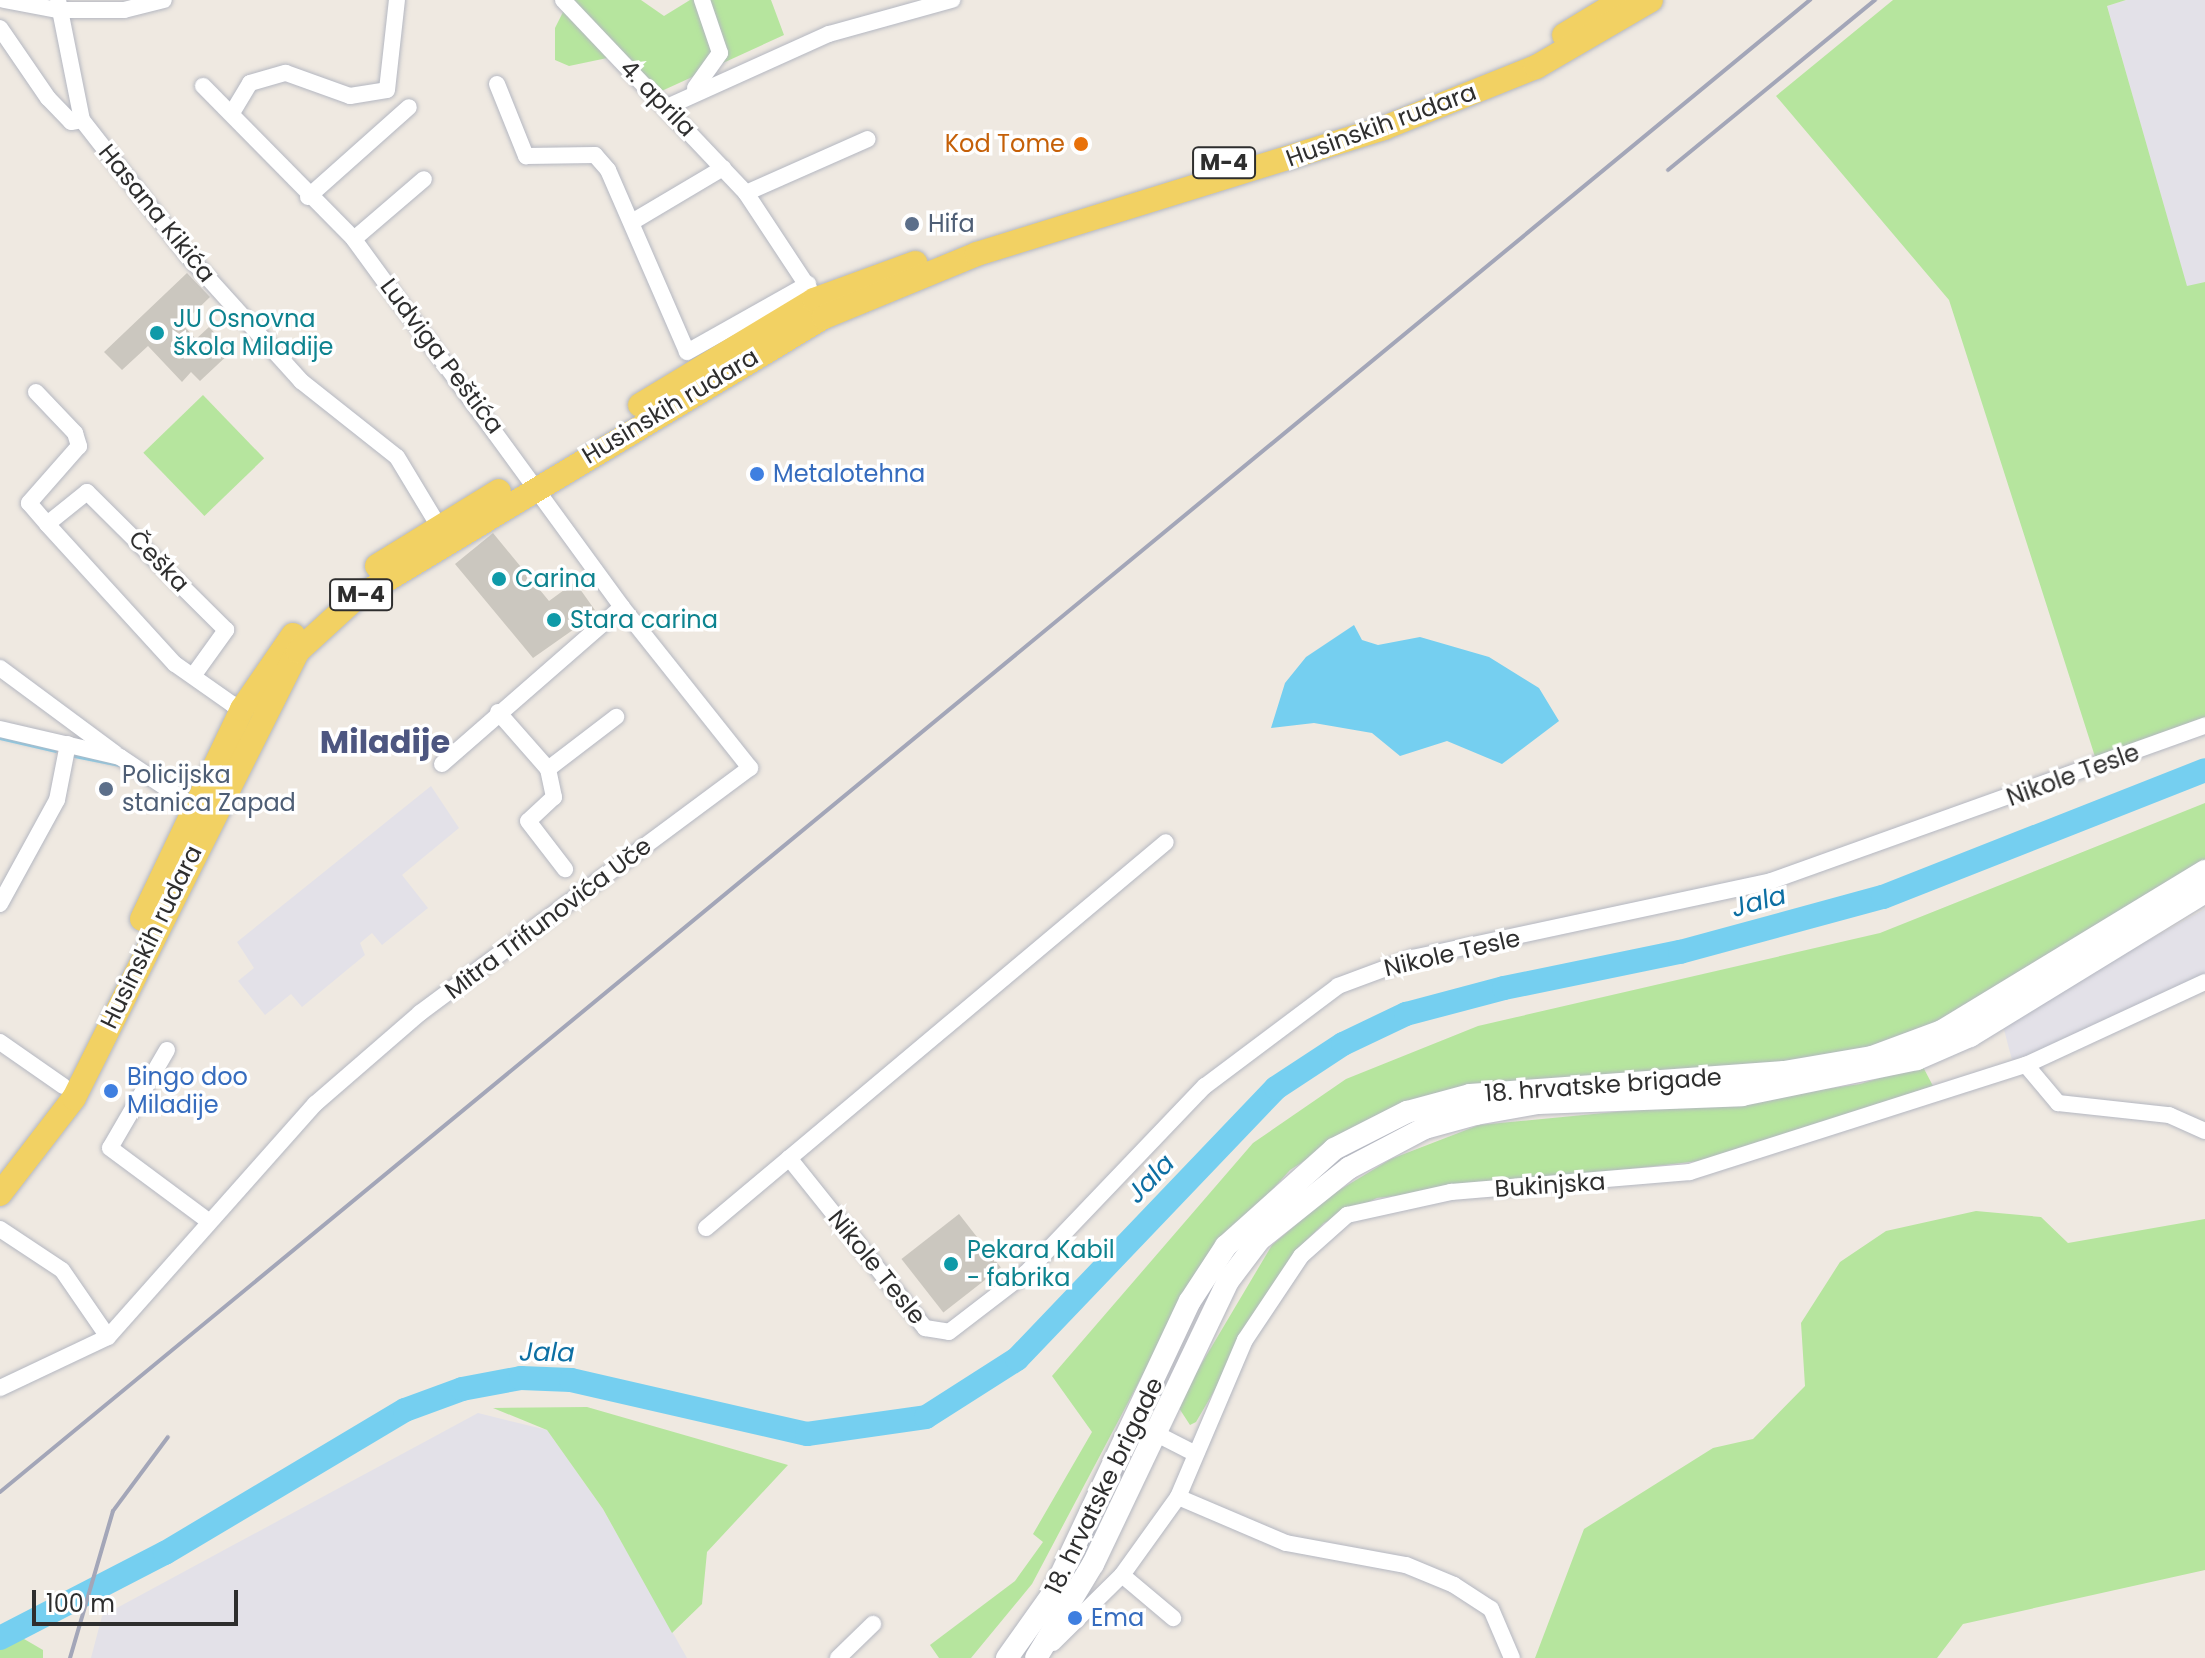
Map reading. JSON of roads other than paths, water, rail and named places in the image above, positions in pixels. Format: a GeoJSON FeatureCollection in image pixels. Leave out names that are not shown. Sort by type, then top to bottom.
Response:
{"type":"FeatureCollection","features":[{"type":"Feature","properties":{"kind":"main road","name":"Husinskih rudara"},"geometry":{"type":"LineString","coordinates":[[0,1166],[63,1086],[201,812],[298,651],[355,599],[530,481],[815,300],[972,241],[1376,115],[1532,55],[1621,0]]}},
{"type":"Feature","properties":{"kind":"main road","name":"Husinskih rudara"},"geometry":{"type":"LineString","coordinates":[[815,300],[977,254],[1384,128],[1536,67],[1651,0]]}},
{"type":"Feature","properties":{"kind":"main road","name":"Husinskih rudara"},"geometry":{"type":"LineString","coordinates":[[0,1194],[74,1098],[201,812],[242,709],[288,639],[351,584],[438,525],[530,481]]}},
{"type":"Feature","properties":{"kind":"main road","name":"18. hrvatske brigade"},"geometry":{"type":"LineString","coordinates":[[1036,1658],[1093,1564],[1146,1429],[1190,1301],[1226,1246],[1334,1149],[1407,1112],[1470,1095],[1784,1072],[1872,1057],[1942,1031],[2205,871]]}},
{"type":"Feature","properties":{"kind":"main road","name":"18. hrvatske brigade"},"geometry":{"type":"LineString","coordinates":[[1007,1658],[1051,1596],[1228,1281],[1259,1240],[1349,1168],[1425,1128],[1538,1103],[1742,1095],[1890,1068],[1970,1036],[2205,892]]}},
{"type":"Feature","properties":{"kind":"street"},"geometry":{"type":"LineString","coordinates":[[4,0],[124,10],[164,0]]}},
{"type":"Feature","properties":{"kind":"street"},"geometry":{"type":"LineString","coordinates":[[232,113],[250,83],[286,73],[350,96],[387,90],[397,0]]}},
{"type":"Feature","properties":{"kind":"street"},"geometry":{"type":"LineString","coordinates":[[686,98],[720,53],[702,0]]}},
{"type":"Feature","properties":{"kind":"street"},"geometry":{"type":"LineString","coordinates":[[667,107],[829,34],[952,0]]}},
{"type":"Feature","properties":{"kind":"street","name":"4. aprila"},"geometry":{"type":"LineString","coordinates":[[568,2],[746,193],[815,300]]}},
{"type":"Feature","properties":{"kind":"street","name":"Hasana Kikića"},"geometry":{"type":"LineString","coordinates":[[58,5],[82,120],[190,258],[301,381],[397,457],[438,525]]}},
{"type":"Feature","properties":{"kind":"street"},"geometry":{"type":"LineString","coordinates":[[0,28],[48,98],[71,122],[82,120]]}},
{"type":"Feature","properties":{"kind":"street","name":"Husinskih rudara"},"geometry":{"type":"LineString","coordinates":[[497,84],[526,156],[595,155],[632,222],[687,352],[815,300]]}},
{"type":"Feature","properties":{"kind":"street","name":"Ludviga Peštića"},"geometry":{"type":"LineString","coordinates":[[203,86],[232,113],[308,197],[354,239],[471,390],[530,481]]}},
{"type":"Feature","properties":{"kind":"street"},"geometry":{"type":"LineString","coordinates":[[308,197],[409,107]]}},
{"type":"Feature","properties":{"kind":"street"},"geometry":{"type":"LineString","coordinates":[[746,193],[868,139]]}},
{"type":"Feature","properties":{"kind":"street"},"geometry":{"type":"LineString","coordinates":[[632,222],[723,168]]}},
{"type":"Feature","properties":{"kind":"street"},"geometry":{"type":"LineString","coordinates":[[354,239],[424,179]]}},
{"type":"Feature","properties":{"kind":"street"},"geometry":{"type":"LineString","coordinates":[[36,392],[75,433],[79,446],[29,503],[193,676],[242,709]]}},
{"type":"Feature","properties":{"kind":"street","name":"Mitra Trifunovića Uče"},"geometry":{"type":"LineString","coordinates":[[0,1388],[108,1337],[139,1311],[207,1220],[315,1104],[420,1013],[750,768],[622,607],[530,481]]}},
{"type":"Feature","properties":{"kind":"street","name":"Češka"},"geometry":{"type":"LineString","coordinates":[[47,524],[87,492],[97,496],[226,630],[193,676]]}},
{"type":"Feature","properties":{"kind":"street"},"geometry":{"type":"LineString","coordinates":[[442,764],[622,607]]}},
{"type":"Feature","properties":{"kind":"street"},"geometry":{"type":"LineString","coordinates":[[0,668],[120,757],[201,812]]}},
{"type":"Feature","properties":{"kind":"street"},"geometry":{"type":"LineString","coordinates":[[498,712],[548,769],[616,717]]}},
{"type":"Feature","properties":{"kind":"street","name":"Nikole Tesle"},"geometry":{"type":"LineString","coordinates":[[789,1158],[925,1328],[949,1332],[1026,1273],[1205,1086],[1338,986],[1413,958],[1771,881],[2205,726]]}},
{"type":"Feature","properties":{"kind":"street"},"geometry":{"type":"LineString","coordinates":[[0,729],[120,757]]}},
{"type":"Feature","properties":{"kind":"street"},"geometry":{"type":"LineString","coordinates":[[0,904],[57,800],[68,744]]}},
{"type":"Feature","properties":{"kind":"street","name":"Mitra Trifunovića Uče"},"geometry":{"type":"LineString","coordinates":[[548,769],[554,797],[528,821],[565,869]]}},
{"type":"Feature","properties":{"kind":"street"},"geometry":{"type":"LineString","coordinates":[[706,1228],[1166,842]]}},
{"type":"Feature","properties":{"kind":"street","name":"Bukinjska"},"geometry":{"type":"LineString","coordinates":[[1036,1658],[1122,1575],[1178,1497],[1192,1452],[1245,1340],[1301,1256],[1347,1215],[1451,1192],[1690,1172],[2026,1065],[2205,982]]}},
{"type":"Feature","properties":{"kind":"street"},"geometry":{"type":"LineString","coordinates":[[0,1042],[63,1086]]}},
{"type":"Feature","properties":{"kind":"street"},"geometry":{"type":"LineString","coordinates":[[167,1050],[110,1148],[207,1220]]}},
{"type":"Feature","properties":{"kind":"street"},"geometry":{"type":"LineString","coordinates":[[2026,1065],[2058,1103],[2169,1115],[2205,1131]]}},
{"type":"Feature","properties":{"kind":"street"},"geometry":{"type":"LineString","coordinates":[[0,1229],[62,1270],[108,1337]]}},
{"type":"Feature","properties":{"kind":"street"},"geometry":{"type":"LineString","coordinates":[[1146,1429],[1192,1452]]}},
{"type":"Feature","properties":{"kind":"street"},"geometry":{"type":"LineString","coordinates":[[1178,1497],[1286,1543],[1406,1565],[1454,1585],[1491,1609],[1512,1658]]}},
{"type":"Feature","properties":{"kind":"street"},"geometry":{"type":"LineString","coordinates":[[1122,1575],[1173,1618]]}},
{"type":"Feature","properties":{"kind":"street"},"geometry":{"type":"LineString","coordinates":[[838,1658],[873,1624]]}},
{"type":"Feature","properties":{"kind":"water"},"geometry":{"type":"Polygon","coordinates":[[[1354,625],[1362,640],[1378,645],[1420,637],[1489,657],[1539,688],[1559,721],[1502,764],[1447,741],[1400,756],[1372,733],[1314,723],[1271,728],[1285,683],[1306,657],[1354,625]]]}},
{"type":"Feature","properties":{"kind":"waterway"},"geometry":{"type":"LineString","coordinates":[[0,738],[56,751]]}},
{"type":"Feature","properties":{"kind":"waterway"},"geometry":{"type":"LineString","coordinates":[[70,755],[120,765]]}},
{"type":"Feature","properties":{"kind":"waterway","name":"Jala"},"geometry":{"type":"LineString","coordinates":[[0,1638],[165,1553],[405,1410],[462,1389],[521,1378],[571,1380],[807,1434],[926,1417],[1017,1359],[1276,1088],[1343,1044],[1406,1014],[1504,988],[1680,952],[1883,897],[2205,770]]}},
{"type":"Feature","properties":{"kind":"railway"},"geometry":{"type":"LineString","coordinates":[[0,1492],[1810,0]]}},
{"type":"Feature","properties":{"kind":"railway"},"geometry":{"type":"LineString","coordinates":[[1668,170],[1875,0]]}},
{"type":"Feature","properties":{"kind":"railway"},"geometry":{"type":"LineString","coordinates":[[70,1658],[113,1511],[168,1437]]}},
{"type":"Feature","properties":{"kind":"place","name":"Kod Tome"},"geometry":{"type":"Point","coordinates":[1081,144]}},
{"type":"Feature","properties":{"kind":"place","name":"Hifa"},"geometry":{"type":"Point","coordinates":[912,224]}},
{"type":"Feature","properties":{"kind":"place","name":"JU Osnovna škola Miladije"},"geometry":{"type":"Point","coordinates":[157,333]}},
{"type":"Feature","properties":{"kind":"place","name":"Metalotehna"},"geometry":{"type":"Point","coordinates":[757,474]}},
{"type":"Feature","properties":{"kind":"place","name":"Carina"},"geometry":{"type":"Point","coordinates":[499,579]}},
{"type":"Feature","properties":{"kind":"place","name":"Stara carina"},"geometry":{"type":"Point","coordinates":[554,620]}},
{"type":"Feature","properties":{"kind":"place","name":"Policijska stanica Zapad"},"geometry":{"type":"Point","coordinates":[106,789]}},
{"type":"Feature","properties":{"kind":"place","name":"Bingo doo Miladije"},"geometry":{"type":"Point","coordinates":[111,1091]}},
{"type":"Feature","properties":{"kind":"place","name":"Pekara Kabil - fabrika"},"geometry":{"type":"Point","coordinates":[951,1264]}},
{"type":"Feature","properties":{"kind":"place","name":"Ema"},"geometry":{"type":"Point","coordinates":[1075,1618]}},
{"type":"Feature","properties":{"kind":"district","name":"Miladije"},"geometry":{"type":"Point","coordinates":[385,742]}}]}
